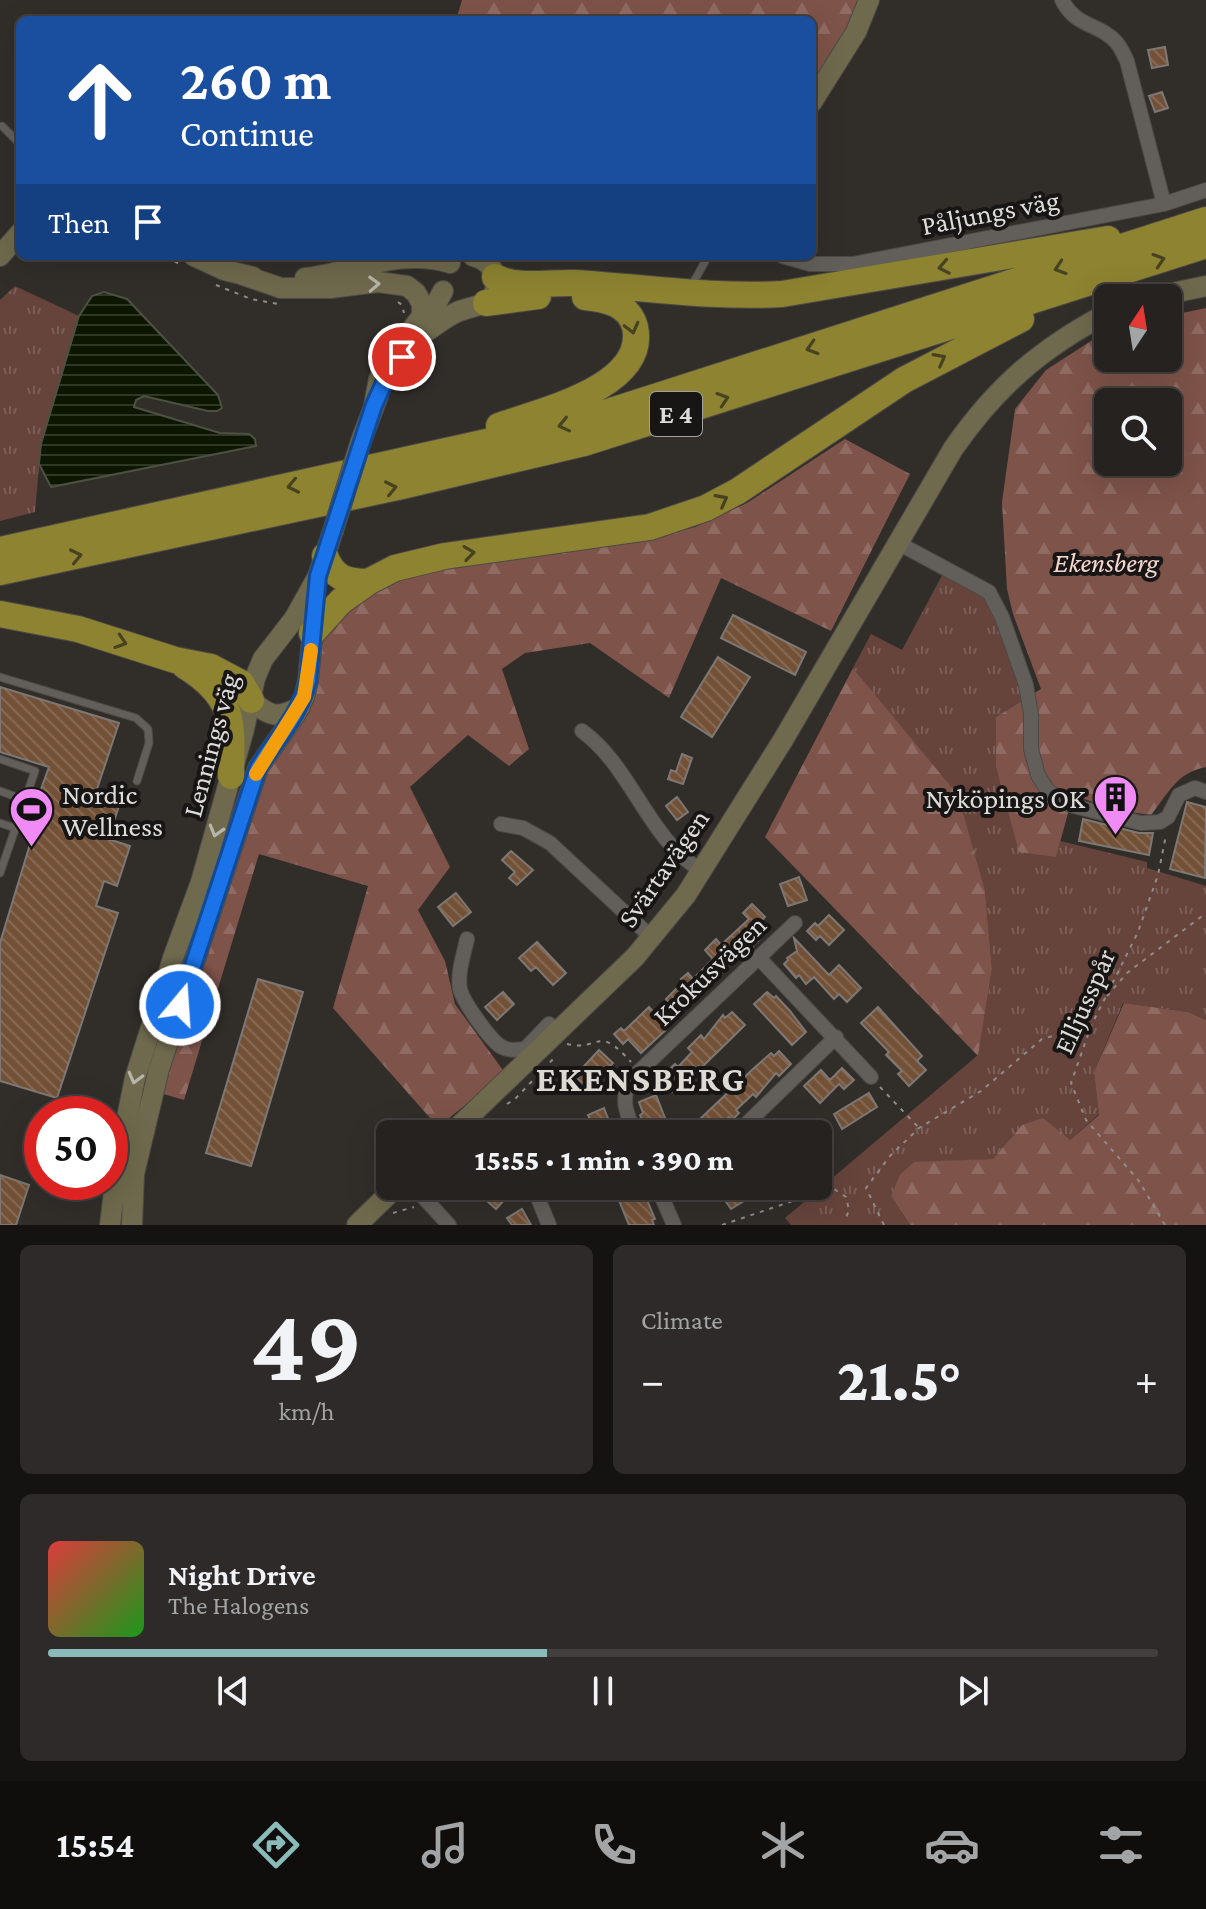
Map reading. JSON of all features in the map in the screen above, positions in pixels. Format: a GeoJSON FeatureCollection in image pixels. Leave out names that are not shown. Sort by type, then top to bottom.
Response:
{"type":"FeatureCollection","features":[{"type":"Feature","properties":{"kind":"highway"},"geometry":{"type":"LineString","coordinates":[[486,264],[514,283],[575,283],[744,296],[818,290],[1196,223]]}},
{"type":"Feature","properties":{"kind":"highway","name":"E 4"},"geometry":{"type":"LineString","coordinates":[[0,550],[577,422],[1196,223]]}},
{"type":"Feature","properties":{"kind":"highway","name":"E 4"},"geometry":{"type":"LineString","coordinates":[[0,572],[387,490],[584,443],[1206,245]]}},
{"type":"Feature","properties":{"kind":"highway"},"geometry":{"type":"LineString","coordinates":[[312,633],[330,611],[368,582],[416,561],[650,527],[693,514],[738,491],[935,362],[1111,275]]}},
{"type":"Feature","properties":{"kind":"highway"},"geometry":{"type":"LineString","coordinates":[[397,463],[589,393],[620,372],[634,348],[636,332],[629,314],[604,300],[539,296],[476,306]]}},
{"type":"Feature","properties":{"kind":"highway"},"geometry":{"type":"LineString","coordinates":[[325,554],[330,570],[337,576],[368,582]]}},
{"type":"Feature","properties":{"kind":"highway"},"geometry":{"type":"LineString","coordinates":[[0,614],[78,629],[175,660],[211,667],[241,683],[251,700]]}},
{"type":"Feature","properties":{"kind":"highway"},"geometry":{"type":"LineString","coordinates":[[175,660],[218,691],[228,710],[232,737],[231,776]]}},
{"type":"Feature","properties":{"kind":"main road"},"geometry":{"type":"LineString","coordinates":[[816,96],[856,32],[869,0]]}},
{"type":"Feature","properties":{"kind":"main road"},"geometry":{"type":"LineString","coordinates":[[0,256],[16,238]]}},
{"type":"Feature","properties":{"kind":"main road"},"geometry":{"type":"LineString","coordinates":[[186,260],[281,288],[330,288],[378,282],[407,286],[416,293],[422,304],[422,316],[387,362],[379,379],[374,405]]}},
{"type":"Feature","properties":{"kind":"main road"},"geometry":{"type":"LineString","coordinates":[[243,275],[284,280],[310,278],[391,260],[430,271],[437,276],[451,303],[476,306]]}},
{"type":"Feature","properties":{"kind":"main road"},"geometry":{"type":"LineString","coordinates":[[325,554],[374,405],[385,381],[434,311],[445,269],[457,260]]}},
{"type":"Feature","properties":{"kind":"main road"},"geometry":{"type":"LineString","coordinates":[[415,341],[445,319],[476,306],[494,291],[486,264]]}},
{"type":"Feature","properties":{"kind":"main road"},"geometry":{"type":"LineString","coordinates":[[1182,291],[1206,286]]}},
{"type":"Feature","properties":{"kind":"main road","name":"Svärtavägen"},"geometry":{"type":"LineString","coordinates":[[466,1120],[535,1057],[635,957],[686,895],[783,740],[953,449],[999,391],[1033,359],[1094,320]]}},
{"type":"Feature","properties":{"kind":"main road","name":"Lennings väg"},"geometry":{"type":"LineString","coordinates":[[132,1225],[134,1174],[141,1135],[195,955],[258,768],[300,707],[308,681],[312,633],[325,554]]}},
{"type":"Feature","properties":{"kind":"main road","name":"Lennings väg"},"geometry":{"type":"LineString","coordinates":[[110,1225],[117,1167],[135,1078],[201,882],[255,678],[294,619],[325,554]]}},
{"type":"Feature","properties":{"kind":"main road"},"geometry":{"type":"LineString","coordinates":[[251,700],[273,715],[284,716],[300,707]]}},
{"type":"Feature","properties":{"kind":"main road"},"geometry":{"type":"LineString","coordinates":[[357,1225],[383,1200]]}},
{"type":"Feature","properties":{"kind":"street"},"geometry":{"type":"LineString","coordinates":[[1062,0],[1075,19],[1105,33],[1117,43],[1127,61],[1164,204]]}},
{"type":"Feature","properties":{"kind":"street","name":"Påljungs väg"},"geometry":{"type":"LineString","coordinates":[[796,260],[831,266],[853,264],[1164,204],[1206,190]]}},
{"type":"Feature","properties":{"kind":"street"},"geometry":{"type":"LineString","coordinates":[[898,543],[989,592],[1002,617],[1026,685],[1031,714],[1031,749],[1038,775],[1048,791],[1070,805],[1141,823],[1160,822],[1168,817],[1179,795],[1195,788],[1206,792]]}},
{"type":"Feature","properties":{"kind":"street"},"geometry":{"type":"LineString","coordinates":[[582,731],[598,742],[674,849],[701,870]]}},
{"type":"Feature","properties":{"kind":"street"},"geometry":{"type":"LineString","coordinates":[[501,824],[523,828],[550,843],[651,937]]}},
{"type":"Feature","properties":{"kind":"street","name":"Krokusvägen"},"geometry":{"type":"LineString","coordinates":[[629,1120],[623,1105],[624,1092],[630,1080],[795,923]]}},
{"type":"Feature","properties":{"kind":"street"},"geometry":{"type":"LineString","coordinates":[[467,939],[460,971],[460,990],[487,1031],[501,1046],[535,1057],[549,1024]]}},
{"type":"Feature","properties":{"kind":"street"},"geometry":{"type":"LineString","coordinates":[[759,958],[871,1077]]}},
{"type":"Feature","properties":{"kind":"street"},"geometry":{"type":"LineString","coordinates":[[750,1120],[836,1037]]}},
{"type":"Feature","properties":{"kind":"street"},"geometry":{"type":"LineString","coordinates":[[425,1200],[449,1225]]}},
{"type":"Feature","properties":{"kind":"street"},"geometry":{"type":"LineString","coordinates":[[539,1200],[549,1225]]}},
{"type":"Feature","properties":{"kind":"street"},"geometry":{"type":"LineString","coordinates":[[663,1200],[674,1225]]}},
{"type":"Feature","properties":{"kind":"lane"},"geometry":{"type":"LineString","coordinates":[[1,127],[16,143]]}},
{"type":"Feature","properties":{"kind":"lane"},"geometry":{"type":"LineString","coordinates":[[688,293],[706,260]]}},
{"type":"Feature","properties":{"kind":"lane"},"geometry":{"type":"LineString","coordinates":[[0,677],[136,718],[148,729],[149,743],[137,781]]}},
{"type":"Feature","properties":{"kind":"lane"},"geometry":{"type":"LineString","coordinates":[[0,759],[35,771],[0,873]]}},
{"type":"Feature","properties":{"kind":"lane"},"geometry":{"type":"LineString","coordinates":[[0,791],[25,800]]}},
{"type":"Feature","properties":{"kind":"lane"},"geometry":{"type":"LineString","coordinates":[[0,823],[15,828]]}},
{"type":"Feature","properties":{"kind":"path"},"geometry":{"type":"LineString","coordinates":[[215,284],[251,299],[288,304]]}},
{"type":"Feature","properties":{"kind":"path"},"geometry":{"type":"LineString","coordinates":[[394,300],[402,305],[404,313]]}},
{"type":"Feature","properties":{"kind":"path","name":"Elljusspår"},"geometry":{"type":"LineString","coordinates":[[1165,1225],[1139,1181],[1086,1120],[1071,1083],[1091,1026],[1138,932],[1158,875],[1168,817]]}},
{"type":"Feature","properties":{"kind":"path"},"geometry":{"type":"LineString","coordinates":[[1103,1000],[1127,973],[1206,913]]}},
{"type":"Feature","properties":{"kind":"path"},"geometry":{"type":"LineString","coordinates":[[884,1225],[866,1188],[890,1156],[919,1128],[981,1091],[1042,1039],[1091,1026]]}},
{"type":"Feature","properties":{"kind":"path"},"geometry":{"type":"LineString","coordinates":[[566,1043],[575,1046],[599,1040],[609,1042],[619,1049],[638,1073]]}},
{"type":"Feature","properties":{"kind":"path"},"geometry":{"type":"LineString","coordinates":[[515,1099],[535,1057]]}},
{"type":"Feature","properties":{"kind":"path"},"geometry":{"type":"LineString","coordinates":[[871,1077],[919,1128]]}},
{"type":"Feature","properties":{"kind":"path"},"geometry":{"type":"LineString","coordinates":[[722,1225],[834,1187],[846,1197],[849,1210],[846,1218]]}},
{"type":"Feature","properties":{"kind":"path"},"geometry":{"type":"LineString","coordinates":[[391,1214],[421,1205],[424,1200]]}},
{"type":"Feature","properties":{"kind":"green space"},"geometry":{"type":"Polygon","coordinates":[[[462,0],[858,0],[847,28],[816,76],[816,16],[457,16],[462,0]]]}},
{"type":"Feature","properties":{"kind":"green space"},"geometry":{"type":"Polygon","coordinates":[[[15,286],[79,316],[41,444],[35,512],[0,521],[0,300],[15,286]]]}},
{"type":"Feature","properties":{"kind":"green space","name":"Ekensberg"},"geometry":{"type":"Polygon","coordinates":[[[1206,308],[1206,767],[1180,779],[1151,815],[1116,810],[1073,795],[1056,857],[1019,852],[996,767],[996,717],[1041,689],[1007,589],[1002,502],[1015,409],[1046,370],[1094,339],[1094,372],[1182,372],[1182,313],[1206,308]]]}},
{"type":"Feature","properties":{"kind":"green space"},"geometry":{"type":"Polygon","coordinates":[[[845,439],[910,474],[831,631],[721,578],[669,698],[590,643],[525,653],[502,669],[529,749],[509,766],[468,735],[410,787],[450,867],[418,910],[445,961],[455,1004],[505,1073],[447,1120],[432,1120],[333,1008],[368,886],[259,854],[184,1100],[160,1093],[305,660],[346,608],[386,584],[415,573],[657,537],[695,527],[747,503],[845,439]]]}},
{"type":"Feature","properties":{"kind":"green space"},"geometry":{"type":"Polygon","coordinates":[[[946,568],[989,592],[1028,697],[996,717],[996,767],[1009,808],[1056,857],[1060,841],[1147,862],[1147,868],[1206,886],[1206,1020],[1188,1012],[1123,1003],[1094,1072],[1099,1114],[1070,1140],[1022,1125],[993,1159],[914,1163],[891,1196],[910,1225],[791,1225],[785,1218],[806,1200],[832,1200],[832,1178],[978,1055],[992,969],[985,890],[958,796],[853,668],[871,634],[902,650],[946,568]]]}},
{"type":"Feature","properties":{"kind":"green space"},"geometry":{"type":"Polygon","coordinates":[[[853,668],[958,795],[985,890],[992,969],[978,1056],[765,837],[853,668]]]}},
{"type":"Feature","properties":{"kind":"green space"},"geometry":{"type":"Polygon","coordinates":[[[1124,1003],[1188,1012],[1206,1020],[1206,1225],[910,1225],[891,1196],[900,1175],[914,1162],[993,1159],[1022,1125],[1043,1118],[1070,1140],[1099,1115],[1094,1072],[1124,1003]]]}},
{"type":"Feature","properties":{"kind":"shaded area"},"geometry":{"type":"Polygon","coordinates":[[[104,292],[127,299],[218,395],[222,408],[208,411],[144,396],[136,400],[134,407],[220,433],[249,434],[255,439],[256,446],[51,487],[39,464],[41,444],[79,316],[92,296],[104,292]]]}},
{"type":"Feature","properties":{"kind":"building"},"geometry":{"type":"Polygon","coordinates":[[[1165,47],[1168,65],[1152,68],[1148,50],[1165,47]]]}},
{"type":"Feature","properties":{"kind":"building"},"geometry":{"type":"Polygon","coordinates":[[[1162,92],[1168,108],[1155,112],[1149,96],[1162,92]]]}},
{"type":"Feature","properties":{"kind":"building"},"geometry":{"type":"Polygon","coordinates":[[[733,615],[806,652],[795,675],[721,638],[733,615]]]}},
{"type":"Feature","properties":{"kind":"building"},"geometry":{"type":"Polygon","coordinates":[[[718,657],[750,677],[712,737],[681,717],[718,657]]]}},
{"type":"Feature","properties":{"kind":"building"},"geometry":{"type":"Polygon","coordinates":[[[0,687],[119,723],[96,792],[121,800],[108,839],[130,846],[117,886],[104,881],[96,906],[118,913],[58,1096],[0,1081],[0,943],[38,818],[32,814],[49,767],[0,752],[0,687]]]}},
{"type":"Feature","properties":{"kind":"building"},"geometry":{"type":"Polygon","coordinates":[[[682,754],[692,758],[683,784],[668,779],[671,770],[676,772],[682,754]]]}},
{"type":"Feature","properties":{"kind":"building"},"geometry":{"type":"Polygon","coordinates":[[[677,797],[688,812],[677,820],[666,806],[677,797]]]}},
{"type":"Feature","properties":{"kind":"building"},"geometry":{"type":"Polygon","coordinates":[[[1187,802],[1206,807],[1205,878],[1170,869],[1187,802]]]}},
{"type":"Feature","properties":{"kind":"building","name":"Nyköpings OK"},"geometry":{"type":"Polygon","coordinates":[[[1083,819],[1139,833],[1153,833],[1149,855],[1079,841],[1083,819]]]}},
{"type":"Feature","properties":{"kind":"building"},"geometry":{"type":"Polygon","coordinates":[[[511,851],[533,870],[517,885],[509,878],[515,872],[502,860],[511,851]]]}},
{"type":"Feature","properties":{"kind":"building"},"geometry":{"type":"Polygon","coordinates":[[[799,877],[807,900],[788,906],[780,884],[799,877]]]}},
{"type":"Feature","properties":{"kind":"building"},"geometry":{"type":"Polygon","coordinates":[[[456,893],[471,912],[453,926],[438,907],[456,893]]]}},
{"type":"Feature","properties":{"kind":"building"},"geometry":{"type":"Polygon","coordinates":[[[752,904],[765,917],[758,925],[766,933],[747,952],[744,950],[680,1014],[666,999],[688,973],[693,979],[713,959],[705,950],[716,939],[721,945],[749,919],[743,913],[752,904]]]}},
{"type":"Feature","properties":{"kind":"building"},"geometry":{"type":"Polygon","coordinates":[[[829,915],[844,930],[829,945],[820,936],[816,940],[807,931],[815,923],[818,926],[829,915]]]}},
{"type":"Feature","properties":{"kind":"building"},"geometry":{"type":"Polygon","coordinates":[[[794,938],[829,975],[839,965],[861,988],[847,1002],[839,994],[834,999],[814,977],[806,984],[799,975],[796,978],[784,964],[797,951],[794,938]]]}},
{"type":"Feature","properties":{"kind":"building"},"geometry":{"type":"Polygon","coordinates":[[[537,942],[566,973],[553,985],[536,967],[531,971],[519,958],[537,942]]]}},
{"type":"Feature","properties":{"kind":"building"},"geometry":{"type":"Polygon","coordinates":[[[258,979],[303,992],[251,1166],[206,1153],[258,979]]]}},
{"type":"Feature","properties":{"kind":"building"},"geometry":{"type":"Polygon","coordinates":[[[503,992],[514,1004],[497,1020],[485,1007],[503,992]]]}},
{"type":"Feature","properties":{"kind":"building"},"geometry":{"type":"Polygon","coordinates":[[[767,992],[774,998],[776,996],[806,1032],[792,1045],[754,1004],[767,992]]]}},
{"type":"Feature","properties":{"kind":"building"},"geometry":{"type":"Polygon","coordinates":[[[649,1007],[668,1028],[641,1053],[628,1039],[623,1044],[614,1034],[621,1028],[624,1031],[649,1007]]]}},
{"type":"Feature","properties":{"kind":"building"},"geometry":{"type":"Polygon","coordinates":[[[878,1007],[922,1056],[917,1061],[926,1070],[909,1086],[898,1074],[902,1071],[886,1055],[889,1052],[861,1023],[878,1007]]]}},
{"type":"Feature","properties":{"kind":"building"},"geometry":{"type":"Polygon","coordinates":[[[732,1012],[745,1025],[672,1092],[660,1078],[675,1064],[678,1067],[692,1052],[688,1048],[701,1035],[704,1039],[723,1015],[725,1018],[732,1012]]]}},
{"type":"Feature","properties":{"kind":"building"},"geometry":{"type":"Polygon","coordinates":[[[599,1050],[613,1063],[589,1089],[575,1076],[599,1050]]]}},
{"type":"Feature","properties":{"kind":"building"},"geometry":{"type":"Polygon","coordinates":[[[779,1051],[791,1064],[779,1076],[776,1073],[756,1097],[753,1094],[736,1110],[739,1113],[732,1120],[729,1117],[726,1120],[699,1120],[771,1053],[774,1056],[779,1051]]]}},
{"type":"Feature","properties":{"kind":"building"},"geometry":{"type":"Polygon","coordinates":[[[842,1068],[854,1080],[844,1089],[839,1084],[820,1103],[804,1086],[821,1070],[830,1080],[842,1068]]]}},
{"type":"Feature","properties":{"kind":"building"},"geometry":{"type":"Polygon","coordinates":[[[869,1093],[877,1107],[842,1129],[834,1114],[869,1093]]]}},
{"type":"Feature","properties":{"kind":"building"},"geometry":{"type":"Polygon","coordinates":[[[656,1095],[666,1120],[642,1120],[639,1102],[656,1095]]]}},
{"type":"Feature","properties":{"kind":"building"},"geometry":{"type":"Polygon","coordinates":[[[604,1108],[609,1120],[590,1120],[588,1115],[604,1108]]]}},
{"type":"Feature","properties":{"kind":"building"},"geometry":{"type":"Polygon","coordinates":[[[0,1175],[24,1183],[24,1200],[16,1225],[0,1225],[0,1175]]]}},
{"type":"Feature","properties":{"kind":"building"},"geometry":{"type":"Polygon","coordinates":[[[486,1200],[504,1200],[496,1209],[486,1200]]]}},
{"type":"Feature","properties":{"kind":"building"},"geometry":{"type":"Polygon","coordinates":[[[619,1200],[647,1200],[655,1219],[652,1220],[654,1225],[629,1225],[619,1200]]]}},
{"type":"Feature","properties":{"kind":"building"},"geometry":{"type":"Polygon","coordinates":[[[725,1200],[745,1200],[731,1209],[725,1200]]]}},
{"type":"Feature","properties":{"kind":"building"},"geometry":{"type":"Polygon","coordinates":[[[522,1209],[531,1225],[512,1225],[507,1218],[522,1209]]]}},
{"type":"Feature","properties":{"kind":"slow traffic"},"geometry":{"type":"LineString","coordinates":[[256,774],[304,697],[311,650]]}},
{"type":"Feature","properties":{"kind":"place","name":"Nyköpings OK"},"geometry":{"type":"Point","coordinates":[1116,837]}},
{"type":"Feature","properties":{"kind":"place","name":"Nordic Wellness"},"geometry":{"type":"Point","coordinates":[31,849]}},
{"type":"Feature","properties":{"kind":"district","name":"EKENSBERG"},"geometry":{"type":"Point","coordinates":[641,1078]}},
{"type":"Feature","properties":{"kind":"route"},"geometry":{"type":"LineString","coordinates":[[180,1005],[258,768],[304,697],[318,576],[374,405],[385,381],[402,357]]}}]}
